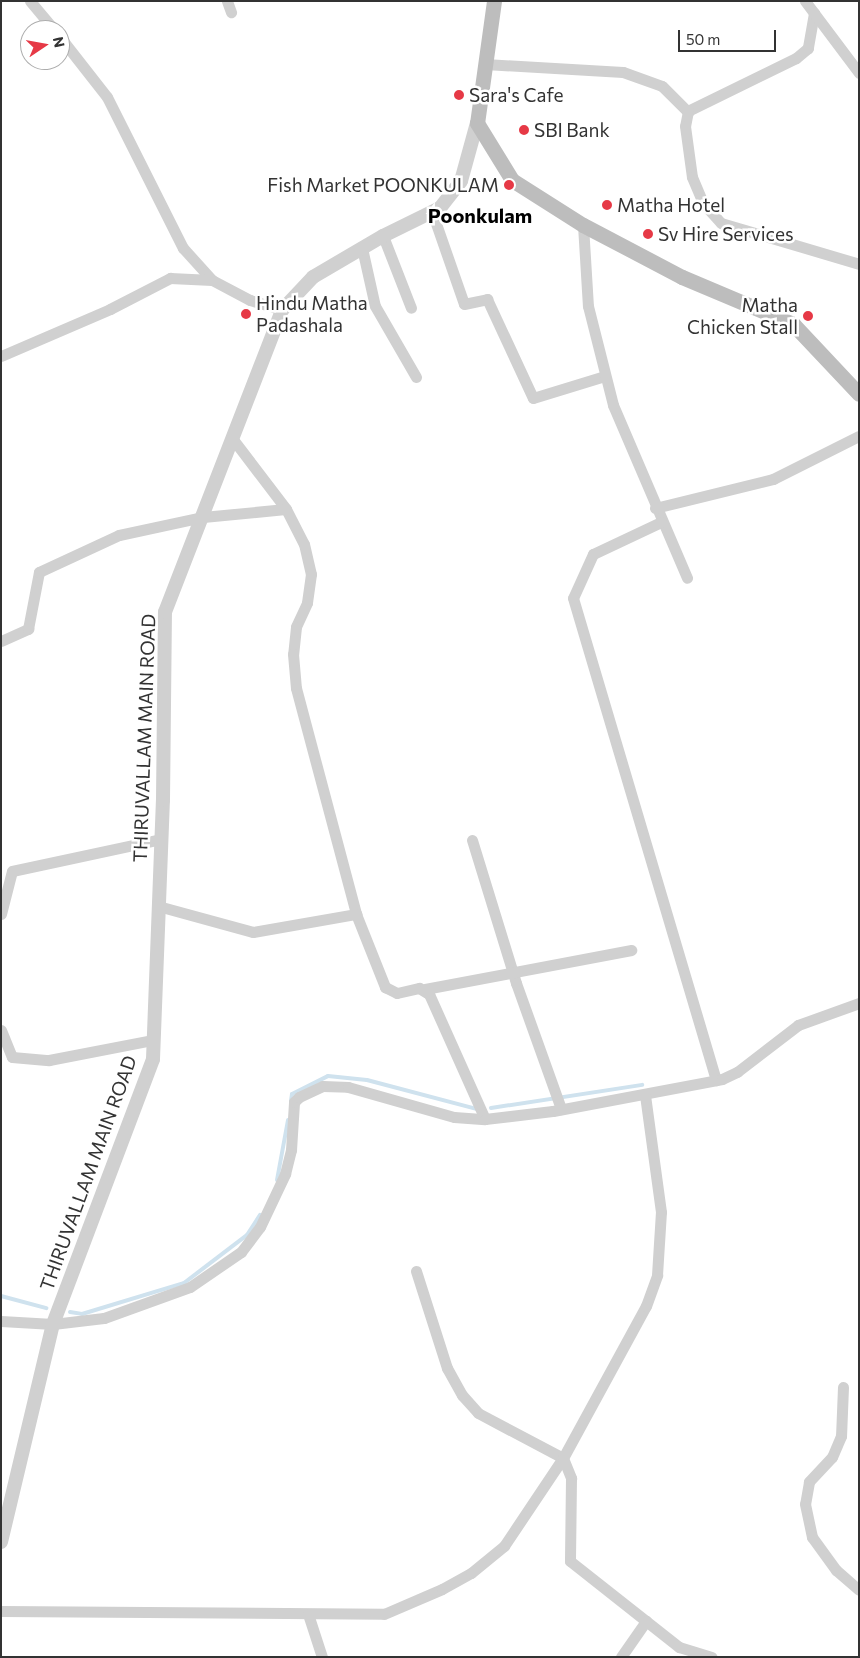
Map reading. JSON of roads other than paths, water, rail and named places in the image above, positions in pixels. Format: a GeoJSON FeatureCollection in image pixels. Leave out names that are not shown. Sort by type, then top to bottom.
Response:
{"type":"FeatureCollection","features":[{"type":"Feature","properties":{"kind":"main road","name":"THIRUVALLAM MAIN ROAD"},"geometry":{"type":"LineString","coordinates":[[477,123],[494,1]]}},
{"type":"Feature","properties":{"kind":"main road"},"geometry":{"type":"LineString","coordinates":[[477,123],[499,163],[512,180],[583,225],[682,277],[793,324],[859,394]]}},
{"type":"Feature","properties":{"kind":"street"},"geometry":{"type":"LineString","coordinates":[[30,1],[46,20]]}},
{"type":"Feature","properties":{"kind":"street"},"geometry":{"type":"LineString","coordinates":[[806,1],[814,14],[855,63],[859,74]]}},
{"type":"Feature","properties":{"kind":"street"},"geometry":{"type":"LineString","coordinates":[[688,112],[796,58],[808,48],[814,14]]}},
{"type":"Feature","properties":{"kind":"street"},"geometry":{"type":"LineString","coordinates":[[70,50],[107,98],[183,248],[212,280],[250,300],[282,310]]}},
{"type":"Feature","properties":{"kind":"street"},"geometry":{"type":"LineString","coordinates":[[485,64],[624,72],[662,86],[688,112]]}},
{"type":"Feature","properties":{"kind":"street"},"geometry":{"type":"LineString","coordinates":[[688,112],[685,126],[692,177],[703,203],[722,223],[859,264]]}},
{"type":"Feature","properties":{"kind":"street","name":"THIRUVALLAM MAIN ROAD"},"geometry":{"type":"LineString","coordinates":[[1,1542],[53,1324],[153,1059],[161,839],[165,612],[282,310],[314,277],[383,236],[440,208],[461,181],[477,123]]}},
{"type":"Feature","properties":{"kind":"street"},"geometry":{"type":"LineString","coordinates":[[432,212],[464,304],[487,300],[533,398],[605,376]]}},
{"type":"Feature","properties":{"kind":"street"},"geometry":{"type":"LineString","coordinates":[[583,225],[588,306],[613,405],[655,508],[687,578]]}},
{"type":"Feature","properties":{"kind":"street"},"geometry":{"type":"LineString","coordinates":[[383,236],[411,308]]}},
{"type":"Feature","properties":{"kind":"street"},"geometry":{"type":"LineString","coordinates":[[362,248],[375,306],[416,377]]}},
{"type":"Feature","properties":{"kind":"street"},"geometry":{"type":"LineString","coordinates":[[1,356],[110,309],[170,278],[212,280]]}},
{"type":"Feature","properties":{"kind":"street"},"geometry":{"type":"LineString","coordinates":[[655,508],[774,478],[859,436]]}},
{"type":"Feature","properties":{"kind":"street"},"geometry":{"type":"LineString","coordinates":[[232,438],[286,508],[304,544],[311,574],[307,603],[296,627],[293,654],[296,688],[356,914],[385,986],[397,993],[425,989],[512,970],[631,950]]}},
{"type":"Feature","properties":{"kind":"street"},"geometry":{"type":"LineString","coordinates":[[1,642],[28,629],[39,572],[119,535],[203,517],[286,508]]}},
{"type":"Feature","properties":{"kind":"street"},"geometry":{"type":"LineString","coordinates":[[661,522],[593,554],[573,598],[716,1080]]}},
{"type":"Feature","properties":{"kind":"street"},"geometry":{"type":"LineString","coordinates":[[1,914],[12,871],[161,839]]}},
{"type":"Feature","properties":{"kind":"street"},"geometry":{"type":"LineString","coordinates":[[472,840],[512,970],[561,1109]]}},
{"type":"Feature","properties":{"kind":"street"},"geometry":{"type":"LineString","coordinates":[[158,906],[253,932],[356,914]]}},
{"type":"Feature","properties":{"kind":"street"},"geometry":{"type":"LineString","coordinates":[[425,989],[484,1119]]}},
{"type":"Feature","properties":{"kind":"street"},"geometry":{"type":"LineString","coordinates":[[1,1321],[53,1324],[104,1318],[190,1287],[241,1252],[260,1227],[285,1174],[291,1150],[294,1102],[299,1096],[323,1086],[348,1087],[454,1117],[484,1119],[561,1109],[645,1095],[716,1080],[737,1072],[798,1025],[859,1004]]}},
{"type":"Feature","properties":{"kind":"street"},"geometry":{"type":"LineString","coordinates":[[1,1030],[12,1057],[49,1060],[153,1040]]}},
{"type":"Feature","properties":{"kind":"street"},"geometry":{"type":"LineString","coordinates":[[1,1611],[384,1614],[409,1605],[470,1573],[504,1546],[563,1458],[646,1306],[657,1275],[661,1212],[645,1095]]}},
{"type":"Feature","properties":{"kind":"street"},"geometry":{"type":"LineString","coordinates":[[416,1272],[447,1368],[462,1395],[478,1413],[563,1458],[571,1478],[570,1561],[679,1647],[711,1657]]}},
{"type":"Feature","properties":{"kind":"street"},"geometry":{"type":"LineString","coordinates":[[843,1387],[841,1436],[832,1457],[810,1482],[805,1504],[812,1537],[836,1570],[859,1590]]}},
{"type":"Feature","properties":{"kind":"street"},"geometry":{"type":"LineString","coordinates":[[308,1614],[322,1657]]}},
{"type":"Feature","properties":{"kind":"street"},"geometry":{"type":"LineString","coordinates":[[621,1657],[646,1621]]}},
{"type":"Feature","properties":{"kind":"waterway"},"geometry":{"type":"LineString","coordinates":[[291,1101],[292,1094],[328,1076],[367,1080],[477,1109]]}},
{"type":"Feature","properties":{"kind":"waterway"},"geometry":{"type":"LineString","coordinates":[[491,1108],[642,1085]]}},
{"type":"Feature","properties":{"kind":"waterway"},"geometry":{"type":"LineString","coordinates":[[277,1180],[288,1120]]}},
{"type":"Feature","properties":{"kind":"waterway"},"geometry":{"type":"LineString","coordinates":[[70,1312],[82,1314],[184,1283],[247,1235],[260,1215]]}},
{"type":"Feature","properties":{"kind":"waterway"},"geometry":{"type":"LineString","coordinates":[[1,1296],[46,1308]]}},
{"type":"Feature","properties":{"kind":"place","name":"Sara's Cafe"},"geometry":{"type":"Point","coordinates":[459,95]}},
{"type":"Feature","properties":{"kind":"place","name":"SBI Bank"},"geometry":{"type":"Point","coordinates":[524,130]}},
{"type":"Feature","properties":{"kind":"place","name":"Fish Market POONKULAM"},"geometry":{"type":"Point","coordinates":[509,185]}},
{"type":"Feature","properties":{"kind":"place","name":"Matha Hotel"},"geometry":{"type":"Point","coordinates":[607,205]}},
{"type":"Feature","properties":{"kind":"place","name":"Sv Hire Services"},"geometry":{"type":"Point","coordinates":[648,234]}},
{"type":"Feature","properties":{"kind":"place","name":"Hindu Matha Padashala"},"geometry":{"type":"Point","coordinates":[246,314]}},
{"type":"Feature","properties":{"kind":"place","name":"Matha Chicken Stall"},"geometry":{"type":"Point","coordinates":[808,316]}},
{"type":"Feature","properties":{"kind":"district","name":"Poonkulam"},"geometry":{"type":"Point","coordinates":[480,215]}}]}
